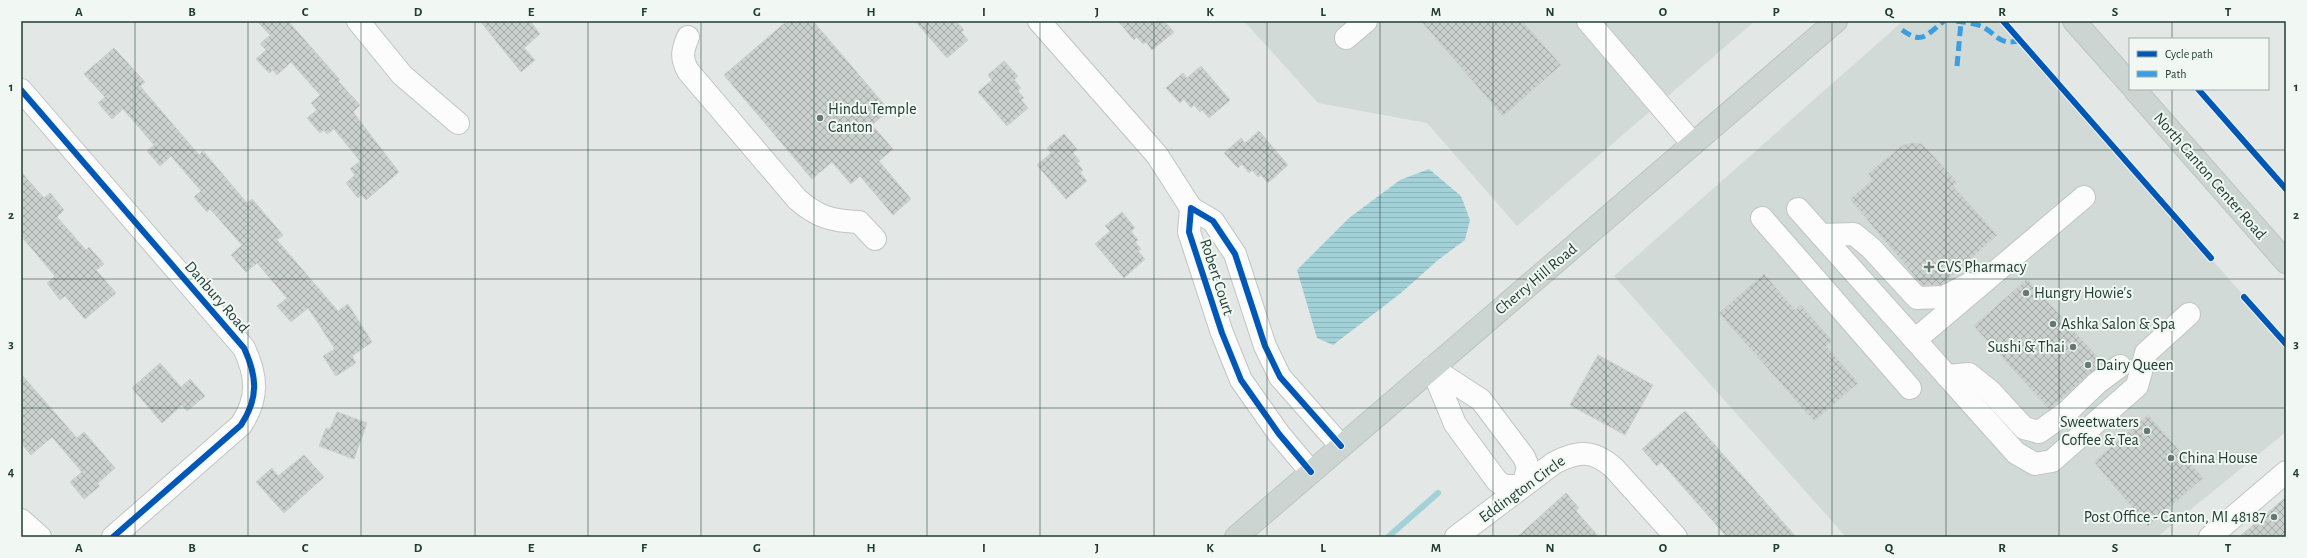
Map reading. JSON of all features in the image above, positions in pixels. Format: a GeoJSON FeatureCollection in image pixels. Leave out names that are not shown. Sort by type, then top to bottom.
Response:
{"type":"FeatureCollection","features":[{"type":"Feature","properties":{"kind":"main road"},"geometry":{"type":"LineString","coordinates":[[2074,21],[2129,83]]}},
{"type":"Feature","properties":{"kind":"main road","name":"Cherry Hill Road"},"geometry":{"type":"LineString","coordinates":[[1236,537],[1693,144],[1826,24]]}},
{"type":"Feature","properties":{"kind":"main road","name":"North Canton Center Road"},"geometry":{"type":"LineString","coordinates":[[2135,90],[2286,262]]}},
{"type":"Feature","properties":{"kind":"street"},"geometry":{"type":"LineString","coordinates":[[358,21],[402,76],[458,123]]}},
{"type":"Feature","properties":{"kind":"street","name":"Robert Court"},"geometry":{"type":"LineString","coordinates":[[1039,21],[1157,155],[1191,208],[1213,221],[1235,254],[1265,346],[1280,377],[1341,446]]}},
{"type":"Feature","properties":{"kind":"street"},"geometry":{"type":"LineString","coordinates":[[1346,38],[1366,21]]}},
{"type":"Feature","properties":{"kind":"street"},"geometry":{"type":"LineString","coordinates":[[1588,21],[1693,144]]}},
{"type":"Feature","properties":{"kind":"street"},"geometry":{"type":"LineString","coordinates":[[688,37],[684,48],[682,61],[688,71],[797,199],[811,211],[821,216],[842,221],[859,222],[875,239]]}},
{"type":"Feature","properties":{"kind":"street","name":"Danbury Road"},"geometry":{"type":"LineString","coordinates":[[21,90],[244,348],[252,367],[255,386],[251,406],[241,425],[113,537]]}},
{"type":"Feature","properties":{"kind":"street"},"geometry":{"type":"LineString","coordinates":[[1915,340],[2084,197]]}},
{"type":"Feature","properties":{"kind":"street","name":"Robert Court"},"geometry":{"type":"LineString","coordinates":[[1191,208],[1188,232],[1222,333],[1241,380],[1279,434],[1311,472]]}},
{"type":"Feature","properties":{"kind":"street"},"geometry":{"type":"LineString","coordinates":[[1798,209],[2016,453],[2035,464],[2052,461],[2137,386],[2146,353],[2189,314]]}},
{"type":"Feature","properties":{"kind":"street"},"geometry":{"type":"LineString","coordinates":[[1762,218],[1910,388]]}},
{"type":"Feature","properties":{"kind":"street"},"geometry":{"type":"LineString","coordinates":[[1821,234],[1854,234],[1871,248],[1917,298],[1944,297],[2001,267]]}},
{"type":"Feature","properties":{"kind":"street"},"geometry":{"type":"LineString","coordinates":[[1947,376],[1969,374],[1990,391],[2024,428],[2039,432],[2067,412],[2098,383],[2120,366]]}},
{"type":"Feature","properties":{"kind":"street"},"geometry":{"type":"LineString","coordinates":[[1432,368],[1481,400],[1524,457],[1528,467],[1523,486],[1504,486],[1496,481],[1455,424],[1432,368]]}},
{"type":"Feature","properties":{"kind":"street","name":"Eddington Circle"},"geometry":{"type":"LineString","coordinates":[[1456,537],[1554,463],[1570,455],[1583,453],[1604,459],[1614,468],[1676,537]]}},
{"type":"Feature","properties":{"kind":"street"},"geometry":{"type":"LineString","coordinates":[[2210,537],[2286,472]]}},
{"type":"Feature","properties":{"kind":"street"},"geometry":{"type":"LineString","coordinates":[[21,520],[40,537]]}},
{"type":"Feature","properties":{"kind":"shaded area"},"geometry":{"type":"Polygon","coordinates":[[[1244,21],[1755,21],[1517,226],[1427,123],[1318,103],[1244,21]]]}},
{"type":"Feature","properties":{"kind":"shaded area"},"geometry":{"type":"Polygon","coordinates":[[[1903,21],[2003,21],[2286,344],[2286,432],[2157,537],[1846,537],[1614,276],[1903,21]]]}},
{"type":"Feature","properties":{"kind":"water"},"geometry":{"type":"Polygon","coordinates":[[[1429,169],[1461,196],[1470,220],[1465,240],[1438,260],[1401,293],[1333,345],[1317,338],[1297,270],[1349,218],[1400,180],[1429,169]]]}},
{"type":"Feature","properties":{"kind":"building"},"geometry":{"type":"Polygon","coordinates":[[[257,21],[288,21],[360,105],[353,112],[399,172],[366,200],[362,195],[358,198],[346,183],[355,175],[350,169],[360,161],[334,129],[327,134],[324,130],[320,133],[307,118],[317,110],[311,103],[320,95],[291,62],[277,75],[273,70],[269,73],[256,59],[266,50],[260,44],[270,35],[257,21]]]}},
{"type":"Feature","properties":{"kind":"building"},"geometry":{"type":"Polygon","coordinates":[[[480,21],[530,21],[540,34],[524,48],[535,60],[521,72],[480,21]]]}},
{"type":"Feature","properties":{"kind":"building","name":"Hindu Temple Canton"},"geometry":{"type":"Polygon","coordinates":[[[787,21],[813,21],[889,110],[872,125],[893,149],[879,161],[911,199],[893,215],[860,176],[851,184],[832,162],[812,179],[724,75],[787,21]]]}},
{"type":"Feature","properties":{"kind":"building"},"geometry":{"type":"Polygon","coordinates":[[[915,21],[956,21],[964,30],[961,32],[968,40],[947,58],[915,21]]]}},
{"type":"Feature","properties":{"kind":"building"},"geometry":{"type":"Polygon","coordinates":[[[1118,21],[1164,21],[1174,32],[1152,50],[1146,42],[1143,44],[1137,37],[1134,40],[1118,21]]]}},
{"type":"Feature","properties":{"kind":"building"},"geometry":{"type":"Polygon","coordinates":[[[1421,21],[1522,21],[1561,65],[1503,116],[1421,21]]]}},
{"type":"Feature","properties":{"kind":"building"},"geometry":{"type":"Polygon","coordinates":[[[114,48],[145,82],[140,86],[199,155],[203,151],[247,203],[252,199],[283,235],[277,240],[338,311],[348,304],[372,342],[352,356],[356,363],[336,376],[323,356],[335,349],[308,308],[291,322],[277,306],[287,298],[257,263],[246,272],[231,255],[242,245],[210,209],[207,212],[194,197],[201,191],[171,156],[160,166],[147,151],[154,145],[123,109],[112,119],[98,103],[105,97],[84,74],[114,48]]]}},
{"type":"Feature","properties":{"kind":"building"},"geometry":{"type":"Polygon","coordinates":[[[1004,61],[1018,76],[1014,80],[1021,88],[1018,91],[1024,98],[1021,100],[1028,108],[1007,126],[978,92],[992,80],[988,75],[1004,61]]]}},
{"type":"Feature","properties":{"kind":"building"},"geometry":{"type":"Polygon","coordinates":[[[1201,66],[1230,100],[1209,118],[1202,110],[1200,112],[1194,105],[1191,108],[1184,99],[1180,103],[1166,88],[1183,73],[1187,78],[1201,66]]]}},
{"type":"Feature","properties":{"kind":"building"},"geometry":{"type":"Polygon","coordinates":[[[1259,131],[1288,165],[1268,183],[1261,175],[1258,177],[1252,170],[1249,173],[1242,164],[1238,168],[1224,153],[1241,138],[1245,143],[1259,131]]]}},
{"type":"Feature","properties":{"kind":"building"},"geometry":{"type":"Polygon","coordinates":[[[1064,134],[1077,149],[1073,153],[1080,161],[1077,163],[1083,170],[1080,173],[1087,181],[1066,199],[1037,165],[1051,153],[1047,148],[1064,134]]]}},
{"type":"Feature","properties":{"kind":"building","name":"CVS Pharmacy"},"geometry":{"type":"Polygon","coordinates":[[[1912,143],[1922,144],[1957,182],[1953,186],[1997,235],[1941,285],[1922,285],[1850,199],[1873,180],[1868,174],[1903,145],[1912,143]]]}},
{"type":"Feature","properties":{"kind":"building"},"geometry":{"type":"Polygon","coordinates":[[[21,172],[44,198],[50,193],[64,210],[57,217],[86,250],[89,247],[104,264],[96,270],[116,293],[85,319],[65,296],[60,300],[47,283],[55,276],[21,236],[21,172]]]}},
{"type":"Feature","properties":{"kind":"building"},"geometry":{"type":"Polygon","coordinates":[[[1122,212],[1135,228],[1131,231],[1138,240],[1135,242],[1141,249],[1138,251],[1145,259],[1124,278],[1095,244],[1110,231],[1105,226],[1122,212]]]}},
{"type":"Feature","properties":{"kind":"building"},"geometry":{"type":"Polygon","coordinates":[[[1764,274],[1795,310],[1801,305],[1832,341],[1826,346],[1858,383],[1814,421],[1719,313],[1764,274]]]}},
{"type":"Feature","properties":{"kind":"building"},"geometry":{"type":"Polygon","coordinates":[[[2027,279],[2103,363],[2049,409],[1974,326],[2027,279]]]}},
{"type":"Feature","properties":{"kind":"building"},"geometry":{"type":"Polygon","coordinates":[[[1598,355],[1653,385],[1625,435],[1570,405],[1598,355]]]}},
{"type":"Feature","properties":{"kind":"building"},"geometry":{"type":"Polygon","coordinates":[[[160,363],[181,387],[190,379],[205,396],[187,411],[182,405],[162,423],[132,388],[160,363]]]}},
{"type":"Feature","properties":{"kind":"building"},"geometry":{"type":"Polygon","coordinates":[[[21,374],[77,438],[84,432],[115,468],[97,484],[100,486],[84,499],[70,482],[82,472],[52,437],[31,455],[21,443],[21,374]]]}},
{"type":"Feature","properties":{"kind":"building"},"geometry":{"type":"Polygon","coordinates":[[[1685,411],[1796,537],[1727,537],[1661,462],[1657,466],[1642,449],[1685,411]]]}},
{"type":"Feature","properties":{"kind":"building"},"geometry":{"type":"Polygon","coordinates":[[[337,412],[367,423],[354,459],[319,446],[326,428],[330,429],[337,412]]]}},
{"type":"Feature","properties":{"kind":"building"},"geometry":{"type":"Polygon","coordinates":[[[2148,415],[2203,478],[2148,526],[2094,462],[2148,415]]]}},
{"type":"Feature","properties":{"kind":"building"},"geometry":{"type":"Polygon","coordinates":[[[304,455],[324,477],[284,513],[256,482],[272,468],[278,476],[304,455]]]}},
{"type":"Feature","properties":{"kind":"building"},"geometry":{"type":"Polygon","coordinates":[[[1566,493],[1579,508],[1576,511],[1599,537],[1517,537],[1566,493]]]}},
{"type":"Feature","properties":{"kind":"building","name":"Post Office - Canton, MI 48187"},"geometry":{"type":"Polygon","coordinates":[[[2286,497],[2286,537],[2239,537],[2286,497]]]}},
{"type":"Feature","properties":{"kind":"waterway"},"geometry":{"type":"LineString","coordinates":[[1388,537],[1438,493]]}},
{"type":"Feature","properties":{"kind":"marked path"},"geometry":{"type":"LineString","coordinates":[[1902,30],[1915,37],[1920,37],[1928,34],[1944,21]]}},
{"type":"Feature","properties":{"kind":"marked path"},"geometry":{"type":"LineString","coordinates":[[1956,21],[1978,25],[2007,42],[2021,40]]}},
{"type":"Feature","properties":{"kind":"marked path"},"geometry":{"type":"LineString","coordinates":[[1957,66],[1961,22]]}},
{"type":"Feature","properties":{"kind":"cycle path"},"geometry":{"type":"LineString","coordinates":[[2003,21],[2211,258]]}},
{"type":"Feature","properties":{"kind":"cycle path"},"geometry":{"type":"LineString","coordinates":[[21,90],[244,348],[252,368],[254,378],[253,396],[251,406],[241,425],[113,537]]}},
{"type":"Feature","properties":{"kind":"cycle path"},"geometry":{"type":"LineString","coordinates":[[2199,90],[2286,189]]}},
{"type":"Feature","properties":{"kind":"cycle path"},"geometry":{"type":"LineString","coordinates":[[1311,472],[1279,434],[1241,380],[1222,333],[1189,232],[1191,208],[1213,221],[1235,254],[1265,346],[1280,377],[1341,446]]}},
{"type":"Feature","properties":{"kind":"cycle path"},"geometry":{"type":"LineString","coordinates":[[2244,297],[2286,344]]}},
{"type":"Feature","properties":{"kind":"place","name":"Hindu Temple Canton"},"geometry":{"type":"Point","coordinates":[820,118]}},
{"type":"Feature","properties":{"kind":"place","name":"CVS Pharmacy"},"geometry":{"type":"Point","coordinates":[1929,267]}},
{"type":"Feature","properties":{"kind":"place","name":"Hungry Howie's"},"geometry":{"type":"Point","coordinates":[2026,293]}},
{"type":"Feature","properties":{"kind":"place","name":"Ashka Salon & Spa"},"geometry":{"type":"Point","coordinates":[2053,324]}},
{"type":"Feature","properties":{"kind":"place","name":"Sushi & Thai"},"geometry":{"type":"Point","coordinates":[2073,347]}},
{"type":"Feature","properties":{"kind":"place","name":"Dairy Queen"},"geometry":{"type":"Point","coordinates":[2088,365]}},
{"type":"Feature","properties":{"kind":"place","name":"Sweetwaters Coffee & Tea"},"geometry":{"type":"Point","coordinates":[2147,431]}},
{"type":"Feature","properties":{"kind":"place","name":"China House"},"geometry":{"type":"Point","coordinates":[2171,458]}},
{"type":"Feature","properties":{"kind":"place","name":"Post Office - Canton, MI 48187"},"geometry":{"type":"Point","coordinates":[2274,517]}}]}
